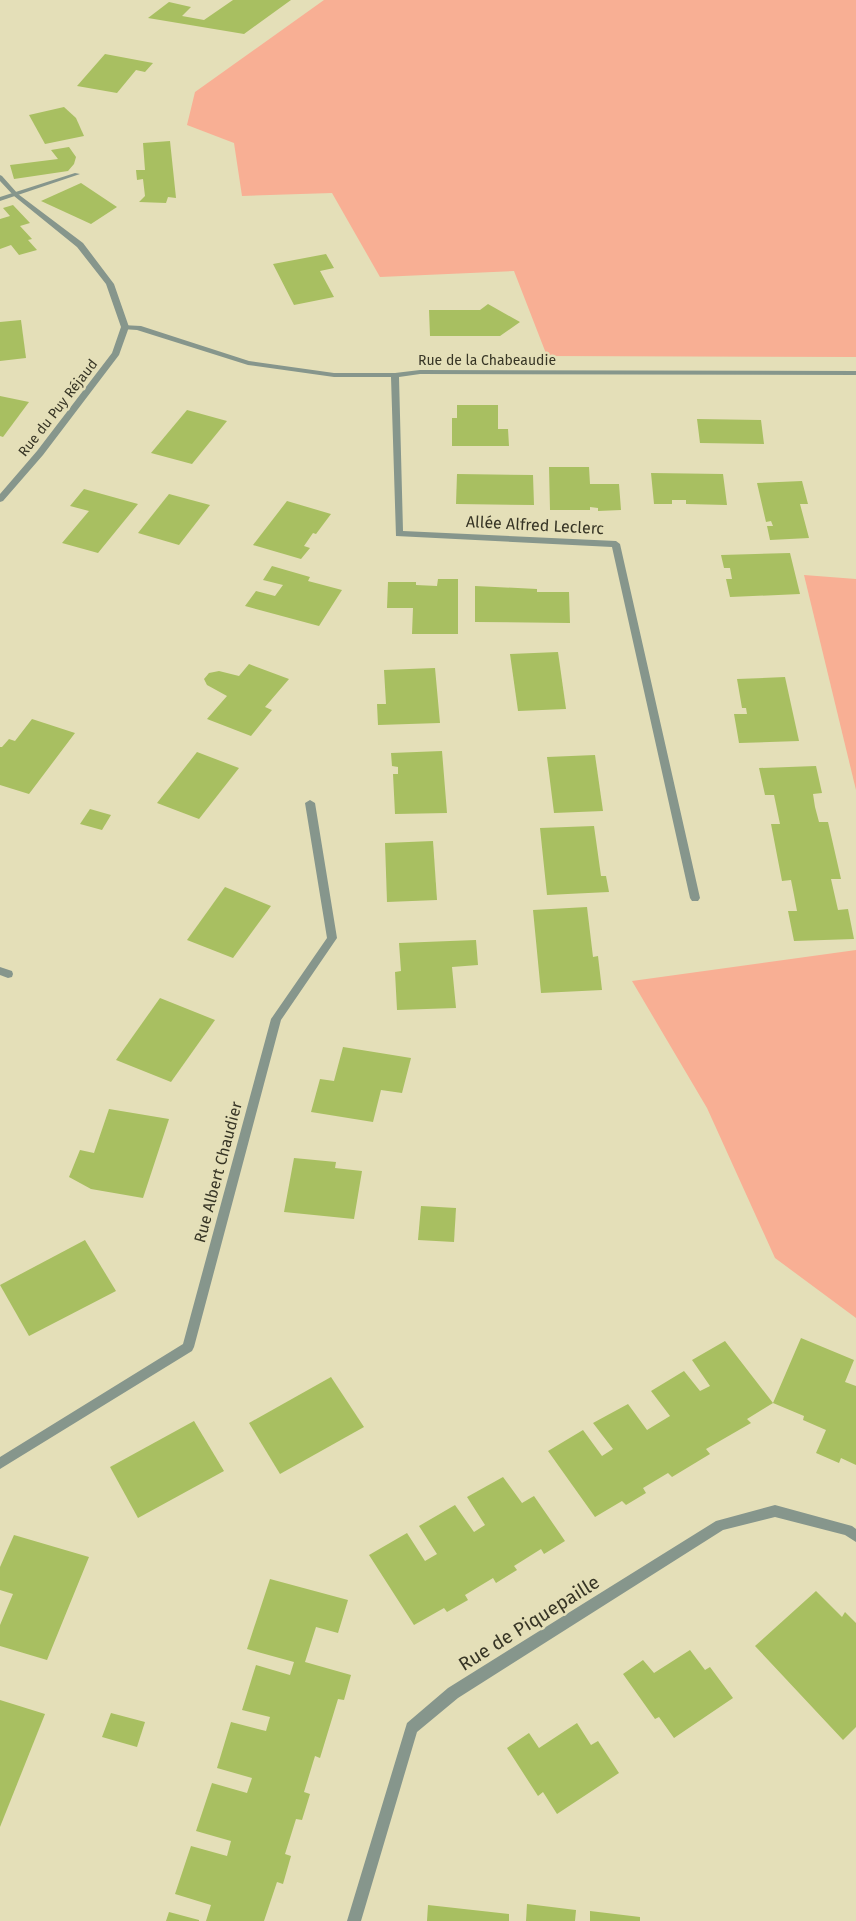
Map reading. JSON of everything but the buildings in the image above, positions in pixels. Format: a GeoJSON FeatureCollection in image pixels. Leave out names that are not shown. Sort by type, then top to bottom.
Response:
{"type":"FeatureCollection","features":[{"type":"Feature","properties":{"kind":"street"},"geometry":{"type":"LineString","coordinates":[[0,199],[77,174]]}},
{"type":"Feature","properties":{"kind":"street"},"geometry":{"type":"LineString","coordinates":[[0,177],[16,195],[80,244],[110,284],[125,327]]}},
{"type":"Feature","properties":{"kind":"street","name":"Rue de la Chabeaudie"},"geometry":{"type":"LineString","coordinates":[[125,327],[138,328],[248,363],[334,375],[420,372],[856,373]]}},
{"type":"Feature","properties":{"kind":"street","name":"Rue du Puy Réjaud"},"geometry":{"type":"LineString","coordinates":[[0,499],[40,453],[116,353],[125,327]]}},
{"type":"Feature","properties":{"kind":"street","name":"Allée Alfred Leclerc"},"geometry":{"type":"LineString","coordinates":[[396,374],[400,534],[616,544],[695,898]]}},
{"type":"Feature","properties":{"kind":"street","name":"Rue Albert Chaudier"},"geometry":{"type":"LineString","coordinates":[[0,1463],[188,1347],[276,1019],[332,938],[310,803]]}},
{"type":"Feature","properties":{"kind":"street","name":"Rue de Piquepaille"},"geometry":{"type":"LineString","coordinates":[[354,1921],[412,1728],[453,1693],[720,1526],[775,1511],[848,1530],[856,1536]]}},
{"type":"Feature","properties":{"kind":"shaded area"},"geometry":{"type":"Polygon","coordinates":[[[324,0],[856,0],[856,357],[547,356],[514,271],[380,277],[332,193],[242,196],[234,143],[187,125],[195,92],[324,0]]]}},
{"type":"Feature","properties":{"kind":"shaded area"},"geometry":{"type":"Polygon","coordinates":[[[804,575],[856,579],[856,790],[804,575]]]}},
{"type":"Feature","properties":{"kind":"shaded area"},"geometry":{"type":"Polygon","coordinates":[[[856,950],[856,1318],[775,1258],[707,1108],[632,981],[856,950]]]}}]}
